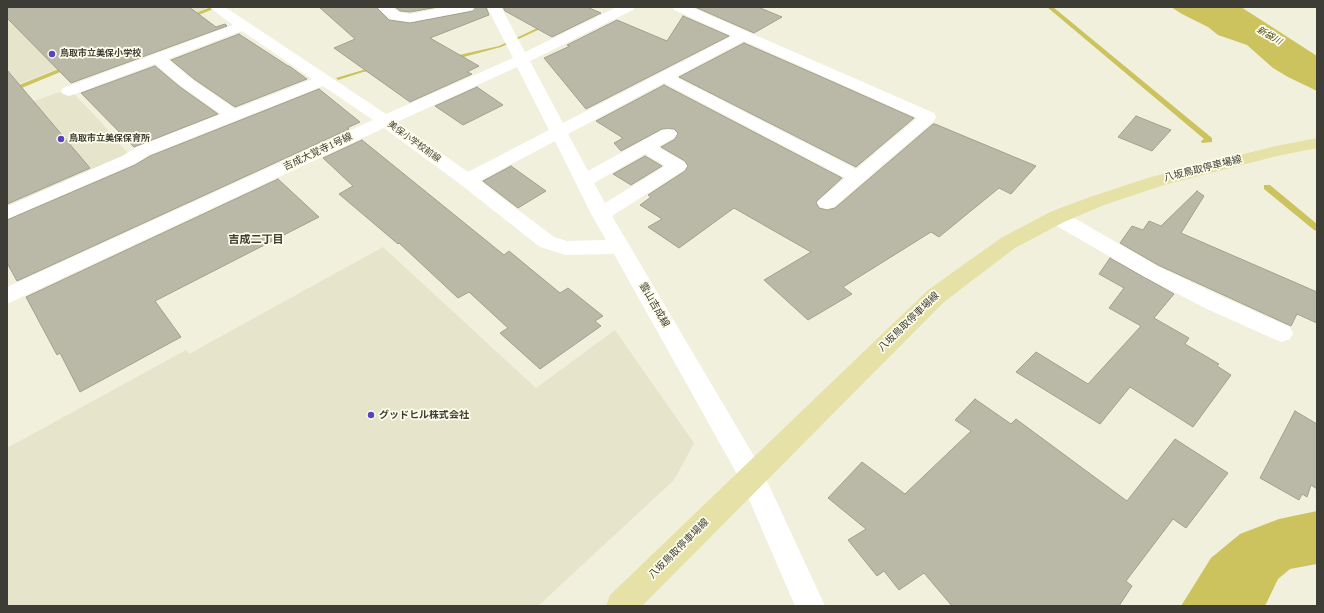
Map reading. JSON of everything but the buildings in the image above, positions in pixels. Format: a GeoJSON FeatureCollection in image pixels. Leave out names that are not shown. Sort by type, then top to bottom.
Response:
{"type":"FeatureCollection","features":[{"type":"Feature","properties":{"kind":"main road","name":"八坂鳥取停車場線"},"geometry":{"type":"LineString","coordinates":[[621,606],[936,296],[1008,243],[1057,217],[1097,201],[1158,181],[1317,143]]}},
{"type":"Feature","properties":{"kind":"street"},"geometry":{"type":"LineString","coordinates":[[384,7],[395,16],[410,18],[468,7]]}},
{"type":"Feature","properties":{"kind":"street","name":"雲山吉成線"},"geometry":{"type":"LineString","coordinates":[[494,7],[601,214],[752,476],[810,606]]}},
{"type":"Feature","properties":{"kind":"street","name":"吉成大覚寺1号線"},"geometry":{"type":"LineString","coordinates":[[7,296],[522,59],[628,7]]}},
{"type":"Feature","properties":{"kind":"street"},"geometry":{"type":"LineString","coordinates":[[679,7],[928,117],[827,203]]}},
{"type":"Feature","properties":{"kind":"street","name":"美保小学校前線"},"geometry":{"type":"LineString","coordinates":[[219,8],[243,26],[385,121],[467,180],[547,242],[566,248],[621,247]]}},
{"type":"Feature","properties":{"kind":"street"},"geometry":{"type":"LineString","coordinates":[[69,91],[243,26]]}},
{"type":"Feature","properties":{"kind":"street"},"geometry":{"type":"LineString","coordinates":[[467,180],[743,36]]}},
{"type":"Feature","properties":{"kind":"street"},"geometry":{"type":"LineString","coordinates":[[157,58],[187,83],[233,115]]}},
{"type":"Feature","properties":{"kind":"street"},"geometry":{"type":"LineString","coordinates":[[664,78],[858,177]]}},
{"type":"Feature","properties":{"kind":"street"},"geometry":{"type":"LineString","coordinates":[[7,213],[128,160],[143,151],[324,80]]}},
{"type":"Feature","properties":{"kind":"street"},"geometry":{"type":"LineString","coordinates":[[584,181],[668,134]]}},
{"type":"Feature","properties":{"kind":"street"},"geometry":{"type":"LineString","coordinates":[[601,214],[678,166],[645,147]]}},
{"type":"Feature","properties":{"kind":"street"},"geometry":{"type":"LineString","coordinates":[[1057,217],[1150,271],[1215,303],[1282,333]]}},
{"type":"Feature","properties":{"kind":"shaded area","name":"鳥取市立美保小学校"},"geometry":{"type":"Polygon","coordinates":[[[7,7],[204,7],[206,9],[7,89],[7,7]]]}},
{"type":"Feature","properties":{"kind":"shaded area","name":"鳥取市立美保保育所"},"geometry":{"type":"Polygon","coordinates":[[[59,92],[67,95],[73,93],[101,122],[130,156],[7,210],[7,111],[59,92]]]}},
{"type":"Feature","properties":{"kind":"shaded area","name":"グッドヒル株式会社"},"geometry":{"type":"Polygon","coordinates":[[[383,247],[536,388],[615,330],[694,443],[674,480],[538,606],[7,606],[7,448],[186,350],[189,354],[383,247]]]}},
{"type":"Feature","properties":{"kind":"water"},"geometry":{"type":"Polygon","coordinates":[[[211,7],[218,7],[7,94],[7,90],[211,7]]]}},
{"type":"Feature","properties":{"kind":"water"},"geometry":{"type":"Polygon","coordinates":[[[582,7],[588,7],[501,47],[460,58],[363,72],[338,80],[336,78],[363,70],[459,55],[499,46],[582,7]]]}},
{"type":"Feature","properties":{"kind":"water","name":"新袋川"},"geometry":{"type":"Polygon","coordinates":[[[1171,7],[1241,7],[1317,56],[1317,91],[1273,68],[1247,45],[1218,35],[1208,27],[1171,7]]]}},
{"type":"Feature","properties":{"kind":"water"},"geometry":{"type":"Polygon","coordinates":[[[1317,511],[1317,564],[1290,569],[1278,579],[1265,606],[1181,606],[1211,558],[1240,534],[1279,519],[1317,511]]]}},
{"type":"Feature","properties":{"kind":"waterway"},"geometry":{"type":"LineString","coordinates":[[1050,7],[1209,140],[1205,141]]}},
{"type":"Feature","properties":{"kind":"waterway"},"geometry":{"type":"LineString","coordinates":[[1267,187],[1317,228]]}},
{"type":"Feature","properties":{"kind":"place","name":"鳥取市立美保小学校"},"geometry":{"type":"Point","coordinates":[52,54]}},
{"type":"Feature","properties":{"kind":"place","name":"鳥取市立美保保育所"},"geometry":{"type":"Point","coordinates":[61,139]}},
{"type":"Feature","properties":{"kind":"place","name":"グッドヒル株式会社"},"geometry":{"type":"Point","coordinates":[371,415]}},
{"type":"Feature","properties":{"kind":"district","name":"吉成二丁目"},"geometry":{"type":"Point","coordinates":[256,240]}}]}
